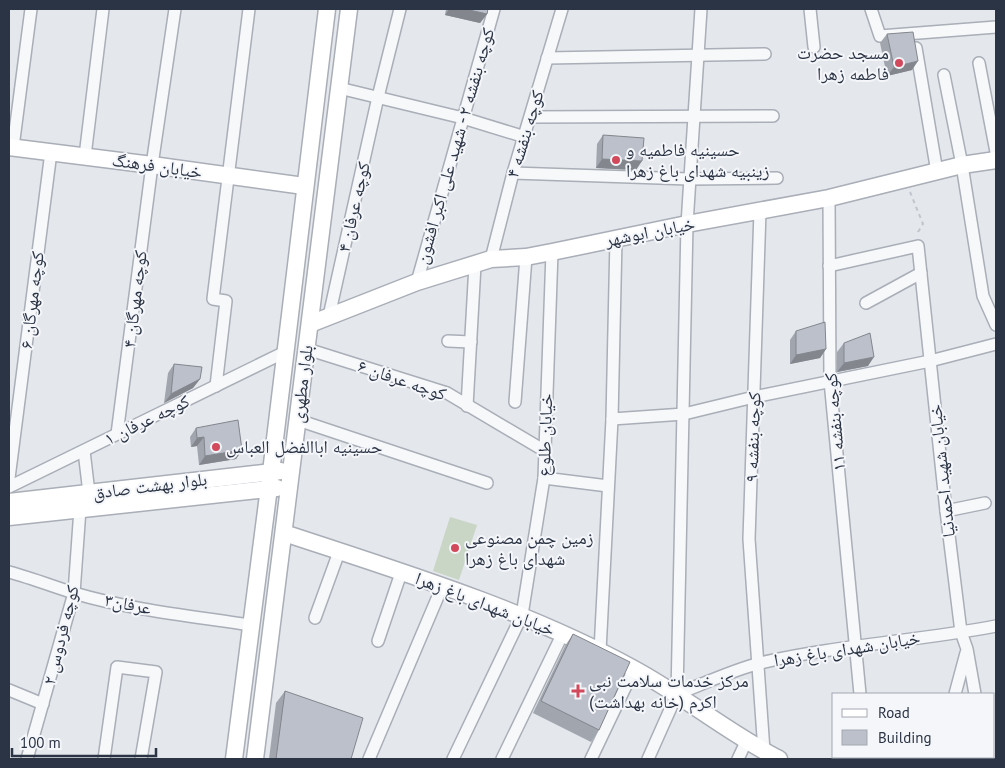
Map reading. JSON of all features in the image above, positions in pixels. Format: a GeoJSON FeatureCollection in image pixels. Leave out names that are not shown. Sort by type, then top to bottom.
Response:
{"type":"FeatureCollection","features":[{"type":"Feature","properties":{"kind":"street"},"geometry":{"type":"LineString","coordinates":[[11,147],[31,9]]}},
{"type":"Feature","properties":{"kind":"street"},"geometry":{"type":"LineString","coordinates":[[85,156],[103,9]]}},
{"type":"Feature","properties":{"kind":"street","name":"کوچه مهرگان ۴"},"geometry":{"type":"LineString","coordinates":[[117,434],[152,165],[175,9]]}},
{"type":"Feature","properties":{"kind":"street"},"geometry":{"type":"LineString","coordinates":[[216,386],[226,301],[213,299],[249,9]]}},
{"type":"Feature","properties":{"kind":"street","name":"بلوار مطهری"},"geometry":{"type":"LineString","coordinates":[[234,759],[269,489],[304,186],[327,9]]}},
{"type":"Feature","properties":{"kind":"street","name":"بلوار مطهری"},"geometry":{"type":"LineString","coordinates":[[255,759],[349,9]]}},
{"type":"Feature","properties":{"kind":"street","name":"کوچه عرفان ۴"},"geometry":{"type":"LineString","coordinates":[[330,316],[378,98],[400,9]]}},
{"type":"Feature","properties":{"kind":"street","name":"کوچه بنفشه ۲ - شهید علی اکبر افشون"},"geometry":{"type":"LineString","coordinates":[[417,282],[494,9]]}},
{"type":"Feature","properties":{"kind":"street","name":"کوچه بنفشه ۴"},"geometry":{"type":"LineString","coordinates":[[490,259],[513,173],[562,9]]}},
{"type":"Feature","properties":{"kind":"street"},"geometry":{"type":"LineString","coordinates":[[648,759],[677,694],[687,224],[701,9]]}},
{"type":"Feature","properties":{"kind":"street"},"geometry":{"type":"LineString","coordinates":[[810,9],[814,47]]}},
{"type":"Feature","properties":{"kind":"street"},"geometry":{"type":"LineString","coordinates":[[871,9],[880,36],[996,27]]}},
{"type":"Feature","properties":{"kind":"street"},"geometry":{"type":"LineString","coordinates":[[913,34],[937,172]]}},
{"type":"Feature","properties":{"kind":"street"},"geometry":{"type":"LineString","coordinates":[[548,58],[765,54]]}},
{"type":"Feature","properties":{"kind":"street"},"geometry":{"type":"LineString","coordinates":[[978,63],[996,152]]}},
{"type":"Feature","properties":{"kind":"street"},"geometry":{"type":"LineString","coordinates":[[944,75],[962,166],[983,296],[996,325]]}},
{"type":"Feature","properties":{"kind":"street"},"geometry":{"type":"LineString","coordinates":[[339,88],[463,118],[525,137]]}},
{"type":"Feature","properties":{"kind":"street"},"geometry":{"type":"LineString","coordinates":[[531,116],[773,116]]}},
{"type":"Feature","properties":{"kind":"street","name":"خیابان فرهنگ"},"geometry":{"type":"LineString","coordinates":[[11,147],[304,186]]}},
{"type":"Feature","properties":{"kind":"street","name":"کوچه مهرگان ۶"},"geometry":{"type":"LineString","coordinates":[[9,478],[51,152]]}},
{"type":"Feature","properties":{"kind":"street","name":"خیابان ابوشهر"},"geometry":{"type":"LineString","coordinates":[[310,324],[417,282],[490,259],[526,257],[687,224],[829,198],[962,166],[996,160]]}},
{"type":"Feature","properties":{"kind":"street"},"geometry":{"type":"LineString","coordinates":[[513,173],[689,179],[777,178]]}},
{"type":"Feature","properties":{"kind":"street","name":"کوچه بنفشه ۱۱"},"geometry":{"type":"LineString","coordinates":[[829,198],[830,381],[860,693]]}},
{"type":"Feature","properties":{"kind":"street","name":"کوچه بنفشه ۹"},"geometry":{"type":"LineString","coordinates":[[760,210],[749,539],[764,752]]}},
{"type":"Feature","properties":{"kind":"street"},"geometry":{"type":"LineString","coordinates":[[600,651],[612,419],[616,239]]}},
{"type":"Feature","properties":{"kind":"street"},"geometry":{"type":"LineString","coordinates":[[829,266],[918,246]]}},
{"type":"Feature","properties":{"kind":"street","name":"خیابان شهید احمدنیا"},"geometry":{"type":"LineString","coordinates":[[918,246],[946,511],[961,632],[967,649],[976,693]]}},
{"type":"Feature","properties":{"kind":"street","name":"خیابان طلوع"},"geometry":{"type":"LineString","coordinates":[[452,759],[522,615],[544,478],[552,252]]}},
{"type":"Feature","properties":{"kind":"street"},"geometry":{"type":"LineString","coordinates":[[515,402],[526,257]]}},
{"type":"Feature","properties":{"kind":"street"},"geometry":{"type":"LineString","coordinates":[[467,406],[474,265]]}},
{"type":"Feature","properties":{"kind":"street"},"geometry":{"type":"LineString","coordinates":[[866,303],[921,273]]}},
{"type":"Feature","properties":{"kind":"street"},"geometry":{"type":"LineString","coordinates":[[448,342],[471,342]]}},
{"type":"Feature","properties":{"kind":"street"},"geometry":{"type":"LineString","coordinates":[[612,419],[684,414],[754,397],[930,361],[996,344]]}},
{"type":"Feature","properties":{"kind":"street","name":"کوچه عرفان ۶"},"geometry":{"type":"LineString","coordinates":[[306,348],[447,393],[545,451]]}},
{"type":"Feature","properties":{"kind":"street","name":"کوچه عرفان ۱"},"geometry":{"type":"LineString","coordinates":[[9,487],[285,352]]}},
{"type":"Feature","properties":{"kind":"street"},"geometry":{"type":"LineString","coordinates":[[298,420],[487,483]]}},
{"type":"Feature","properties":{"kind":"street"},"geometry":{"type":"LineString","coordinates":[[84,451],[89,493]]}},
{"type":"Feature","properties":{"kind":"street","name":"بلوار بهشت صادق"},"geometry":{"type":"LineString","coordinates":[[9,517],[80,509],[130,496],[271,472],[291,471]]}},
{"type":"Feature","properties":{"kind":"street"},"geometry":{"type":"LineString","coordinates":[[544,478],[608,486]]}},
{"type":"Feature","properties":{"kind":"street","name":"بلوار بهشت صادق"},"geometry":{"type":"LineString","coordinates":[[9,502],[89,493],[130,496],[289,488]]}},
{"type":"Feature","properties":{"kind":"street"},"geometry":{"type":"LineString","coordinates":[[946,511],[985,503]]}},
{"type":"Feature","properties":{"kind":"street","name":"کوچه فردوس ۲"},"geometry":{"type":"LineString","coordinates":[[27,759],[74,593],[80,509]]}},
{"type":"Feature","properties":{"kind":"street","name":"خیابان شهدای باغ‌ زهرا"},"geometry":{"type":"LineString","coordinates":[[284,534],[522,615],[563,633],[634,669],[677,694],[746,742],[779,759]]}},
{"type":"Feature","properties":{"kind":"street"},"geometry":{"type":"LineString","coordinates":[[315,618],[339,552]]}},
{"type":"Feature","properties":{"kind":"street","name":"عرفان۳"},"geometry":{"type":"LineString","coordinates":[[9,572],[33,578],[74,593],[129,606],[250,625]]}},
{"type":"Feature","properties":{"kind":"street"},"geometry":{"type":"LineString","coordinates":[[378,641],[401,573]]}},
{"type":"Feature","properties":{"kind":"street"},"geometry":{"type":"LineString","coordinates":[[369,759],[442,587]]}},
{"type":"Feature","properties":{"kind":"street","name":"خیابان شهدای باغ زهرا"},"geometry":{"type":"LineString","coordinates":[[677,694],[758,664],[856,645],[996,626]]}},
{"type":"Feature","properties":{"kind":"street"},"geometry":{"type":"LineString","coordinates":[[502,759],[563,633]]}},
{"type":"Feature","properties":{"kind":"street"},"geometry":{"type":"LineString","coordinates":[[955,693],[967,649]]}},
{"type":"Feature","properties":{"kind":"street"},"geometry":{"type":"LineString","coordinates":[[104,759],[117,667],[156,672],[141,759]]}},
{"type":"Feature","properties":{"kind":"street"},"geometry":{"type":"LineString","coordinates":[[591,759],[634,669]]}},
{"type":"Feature","properties":{"kind":"street"},"geometry":{"type":"LineString","coordinates":[[9,690],[43,704]]}},
{"type":"Feature","properties":{"kind":"street"},"geometry":{"type":"LineString","coordinates":[[738,759],[746,742]]}},
{"type":"Feature","properties":{"kind":"path"},"geometry":{"type":"LineString","coordinates":[[906,180],[922,224],[918,232],[918,246]]}},
{"type":"Feature","properties":{"kind":"green space","name":"زمین چمن مصنوعی شهدای باغ زهرا"},"geometry":{"type":"Polygon","coordinates":[[[450,517],[477,525],[459,580],[433,571],[450,517]]]}},
{"type":"Feature","properties":{"kind":"building"},"geometry":{"type":"Polygon","coordinates":[[[465,9],[488,9],[487,14],[465,9]]]}},
{"type":"Feature","properties":{"kind":"building"},"geometry":{"type":"Polygon","coordinates":[[[913,32],[918,61],[894,67],[887,34],[913,32]]]}},
{"type":"Feature","properties":{"kind":"building"},"geometry":{"type":"Polygon","coordinates":[[[603,135],[644,138],[642,161],[602,159],[603,135]]]}},
{"type":"Feature","properties":{"kind":"building"},"geometry":{"type":"Polygon","coordinates":[[[825,322],[826,349],[796,355],[796,331],[825,322]]]}},
{"type":"Feature","properties":{"kind":"building"},"geometry":{"type":"Polygon","coordinates":[[[870,333],[874,357],[844,363],[844,343],[870,333]]]}},
{"type":"Feature","properties":{"kind":"building"},"geometry":{"type":"Polygon","coordinates":[[[174,364],[202,367],[200,379],[171,394],[174,364]]]}},
{"type":"Feature","properties":{"kind":"building"},"geometry":{"type":"Polygon","coordinates":[[[238,420],[242,450],[205,456],[204,437],[197,438],[196,428],[238,420]]]}},
{"type":"Feature","properties":{"kind":"building","name":"مرکز خدمات سلامت نبی اکرم (خانه بهداشت)"},"geometry":{"type":"Polygon","coordinates":[[[573,634],[630,662],[599,730],[541,701],[573,634]]]}},
{"type":"Feature","properties":{"kind":"building"},"geometry":{"type":"Polygon","coordinates":[[[285,691],[363,718],[351,759],[276,759],[285,691]]]}},
{"type":"Feature","properties":{"kind":"place","name":"مسجد حضرت فاطمه زهرا"},"geometry":{"type":"Point","coordinates":[899,63]}},
{"type":"Feature","properties":{"kind":"place","name":"حسینیه فاطمیه و زینبیه شهدای باغ زهرا"},"geometry":{"type":"Point","coordinates":[616,160]}},
{"type":"Feature","properties":{"kind":"place","name":"حسینیه اباالفضل العباس"},"geometry":{"type":"Point","coordinates":[216,447]}},
{"type":"Feature","properties":{"kind":"place","name":"زمین چمن مصنوعی شهدای باغ زهرا"},"geometry":{"type":"Point","coordinates":[455,548]}},
{"type":"Feature","properties":{"kind":"place","name":"مرکز خدمات سلامت نبی اکرم (خانه بهداشت)"},"geometry":{"type":"Point","coordinates":[578,691]}}]}
